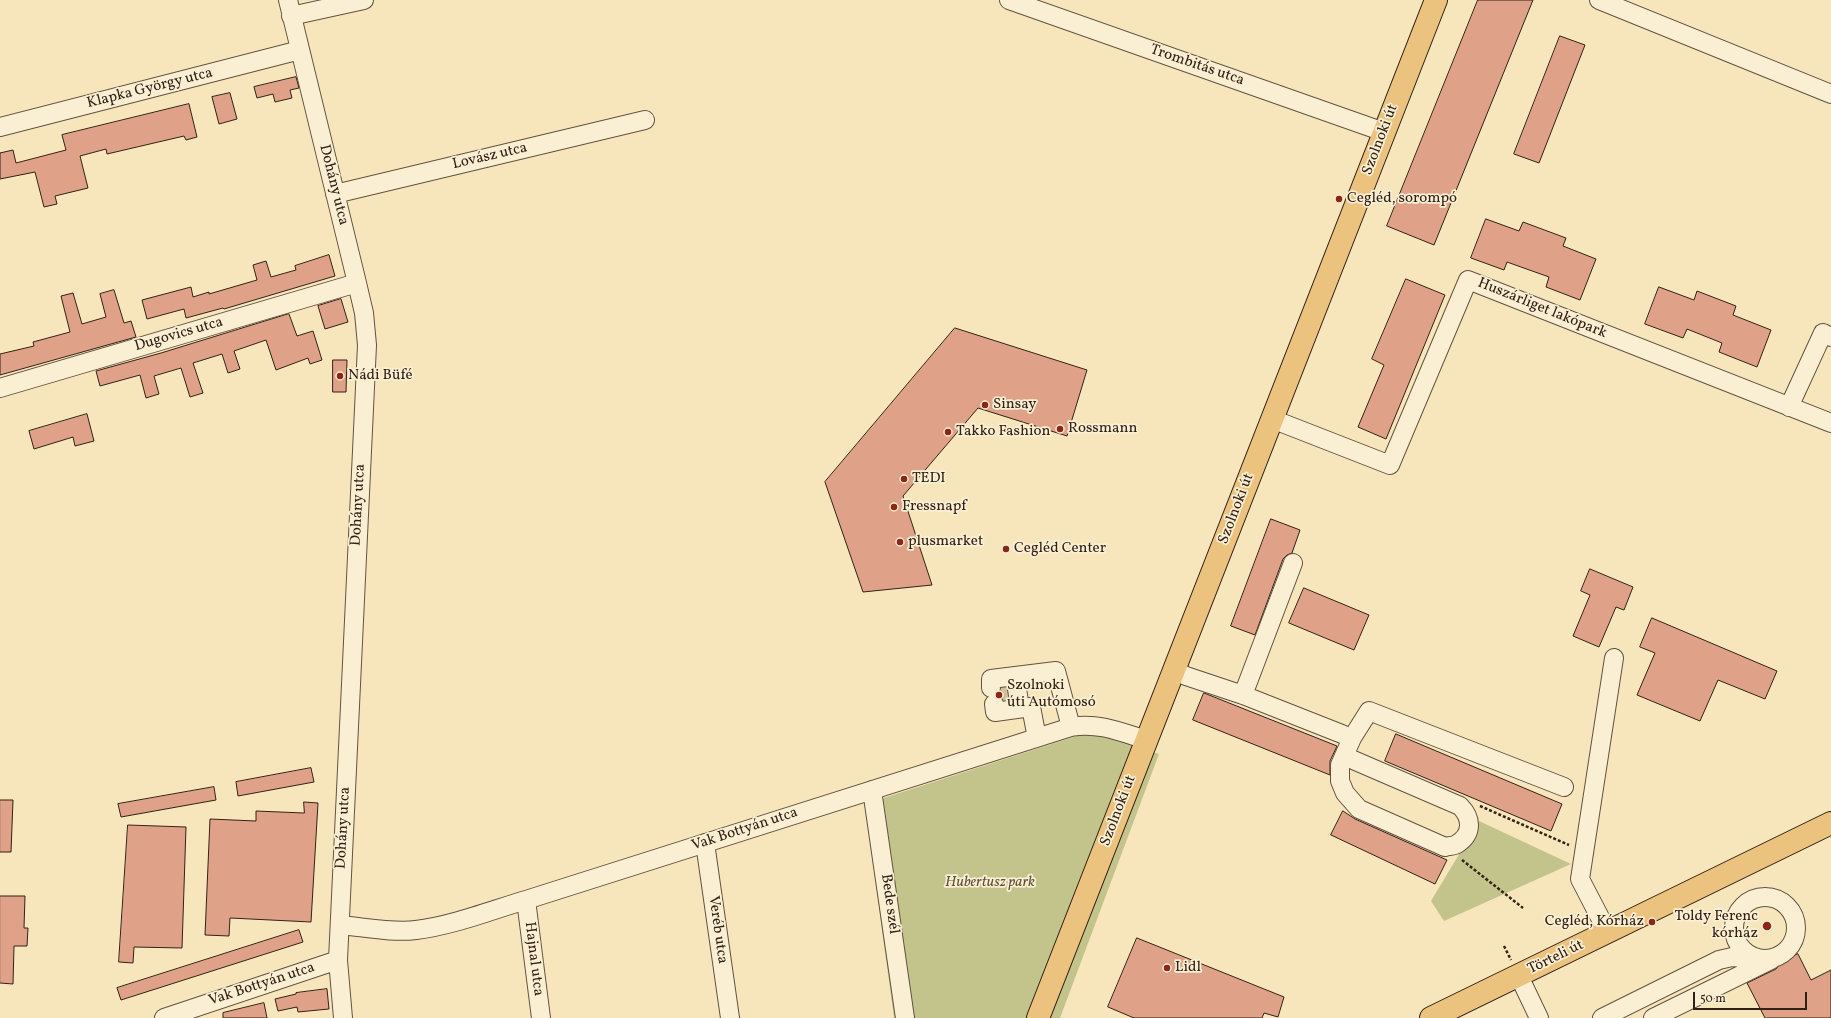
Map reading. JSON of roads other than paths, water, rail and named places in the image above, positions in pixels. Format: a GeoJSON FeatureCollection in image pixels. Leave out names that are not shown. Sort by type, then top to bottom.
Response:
{"type":"FeatureCollection","features":[{"type":"Feature","properties":{"kind":"main road","name":"Szolnoki út"},"geometry":{"type":"LineString","coordinates":[[1038,1018],[1436,0]]}},
{"type":"Feature","properties":{"kind":"main road","name":"Törteli út"},"geometry":{"type":"LineString","coordinates":[[1431,1018],[1831,823]]}},
{"type":"Feature","properties":{"kind":"street"},"geometry":{"type":"LineString","coordinates":[[290,8],[364,0]]}},
{"type":"Feature","properties":{"kind":"street","name":"Trombitás utca"},"geometry":{"type":"LineString","coordinates":[[1009,0],[1384,132]]}},
{"type":"Feature","properties":{"kind":"street"},"geometry":{"type":"LineString","coordinates":[[1599,0],[1831,94]]}},
{"type":"Feature","properties":{"kind":"street","name":"Dohány utca"},"geometry":{"type":"LineString","coordinates":[[290,8],[364,313],[367,345],[338,960],[343,1018]]}},
{"type":"Feature","properties":{"kind":"street","name":"Klapka György utca"},"geometry":{"type":"LineString","coordinates":[[0,127],[300,50]]}},
{"type":"Feature","properties":{"kind":"street","name":"Lovász utca"},"geometry":{"type":"LineString","coordinates":[[335,194],[645,120]]}},
{"type":"Feature","properties":{"kind":"street","name":"Huszárliget lakópark"},"geometry":{"type":"LineString","coordinates":[[1272,419],[1390,465],[1468,280],[1831,423]]}},
{"type":"Feature","properties":{"kind":"street","name":"Dugovics utca"},"geometry":{"type":"LineString","coordinates":[[0,388],[357,283]]}},
{"type":"Feature","properties":{"kind":"street"},"geometry":{"type":"LineString","coordinates":[[1789,407],[1823,333],[1831,337]]}},
{"type":"Feature","properties":{"kind":"street"},"geometry":{"type":"LineString","coordinates":[[1243,695],[1293,563]]}},
{"type":"Feature","properties":{"kind":"street"},"geometry":{"type":"LineString","coordinates":[[1608,933],[1580,879],[1614,658]]}},
{"type":"Feature","properties":{"kind":"street"},"geometry":{"type":"LineString","coordinates":[[1174,670],[1186,676],[1243,695],[1352,738]]}},
{"type":"Feature","properties":{"kind":"street"},"geometry":{"type":"LineString","coordinates":[[1037,738],[1031,707],[1005,694],[1056,671],[1071,727]]}},
{"type":"Feature","properties":{"kind":"street"},"geometry":{"type":"LineString","coordinates":[[1344,756],[1460,806],[1467,813],[1470,822],[1468,833],[1457,845],[1445,847],[1358,810],[1345,794],[1340,780],[1340,765],[1344,756],[1352,738],[1369,711],[1564,787]]}},
{"type":"Feature","properties":{"kind":"street","name":"Vak Bottyán utca"},"geometry":{"type":"LineString","coordinates":[[340,925],[397,931],[416,930],[437,926],[526,900],[1071,727],[1099,725],[1146,740]]}},
{"type":"Feature","properties":{"kind":"street","name":"Bede szél"},"geometry":{"type":"LineString","coordinates":[[872,790],[905,1018]]}},
{"type":"Feature","properties":{"kind":"street","name":"Veréb utca"},"geometry":{"type":"LineString","coordinates":[[705,843],[730,1018]]}},
{"type":"Feature","properties":{"kind":"street"},"geometry":{"type":"LineString","coordinates":[[1653,1018],[1779,956],[1792,944],[1796,931],[1793,916],[1785,904],[1772,898],[1757,899],[1748,903],[1741,910],[1723,956],[1719,960]]}},
{"type":"Feature","properties":{"kind":"street","name":"Hajnal utca"},"geometry":{"type":"LineString","coordinates":[[526,900],[541,1018]]}},
{"type":"Feature","properties":{"kind":"street"},"geometry":{"type":"LineString","coordinates":[[1735,923],[1736,937],[1742,949],[1753,957],[1762,959]]}},
{"type":"Feature","properties":{"kind":"street"},"geometry":{"type":"LineString","coordinates":[[1602,1018],[1719,960],[1732,957],[1762,959],[1779,956]]}},
{"type":"Feature","properties":{"kind":"street","name":"Vak Bottyán utca"},"geometry":{"type":"LineString","coordinates":[[164,1018],[338,960]]}},
{"type":"Feature","properties":{"kind":"street"},"geometry":{"type":"LineString","coordinates":[[1519,976],[1539,1018]]}},
{"type":"Feature","properties":{"kind":"tunnel"},"geometry":{"type":"LineString","coordinates":[[1004,686],[1007,702]]}},
{"type":"Feature","properties":{"kind":"place","name":"Cegléd, sorompó"},"geometry":{"type":"Point","coordinates":[1339,199]}},
{"type":"Feature","properties":{"kind":"place","name":"Nádi Büfé"},"geometry":{"type":"Point","coordinates":[340,376]}},
{"type":"Feature","properties":{"kind":"place","name":"Sinsay"},"geometry":{"type":"Point","coordinates":[985,405]}},
{"type":"Feature","properties":{"kind":"place","name":"Rossmann"},"geometry":{"type":"Point","coordinates":[1060,429]}},
{"type":"Feature","properties":{"kind":"place","name":"Takko Fashion"},"geometry":{"type":"Point","coordinates":[948,432]}},
{"type":"Feature","properties":{"kind":"place","name":"TEDI"},"geometry":{"type":"Point","coordinates":[904,479]}},
{"type":"Feature","properties":{"kind":"place","name":"Fressnapf"},"geometry":{"type":"Point","coordinates":[894,507]}},
{"type":"Feature","properties":{"kind":"place","name":"plusmarket"},"geometry":{"type":"Point","coordinates":[900,542]}},
{"type":"Feature","properties":{"kind":"place","name":"Cegléd Center"},"geometry":{"type":"Point","coordinates":[1006,549]}},
{"type":"Feature","properties":{"kind":"place","name":"Szolnoki úti Autómosó"},"geometry":{"type":"Point","coordinates":[999,695]}},
{"type":"Feature","properties":{"kind":"place","name":"Cegléd, Kórház"},"geometry":{"type":"Point","coordinates":[1652,922]}},
{"type":"Feature","properties":{"kind":"place","name":"Toldy Ferenc kórház"},"geometry":{"type":"Point","coordinates":[1767,926]}},
{"type":"Feature","properties":{"kind":"place","name":"Lidl"},"geometry":{"type":"Point","coordinates":[1167,968]}},
{"type":"Feature","properties":{"kind":"park label","name":"Hubertusz park"},"geometry":{"type":"Point","coordinates":[990,883]}}]}
